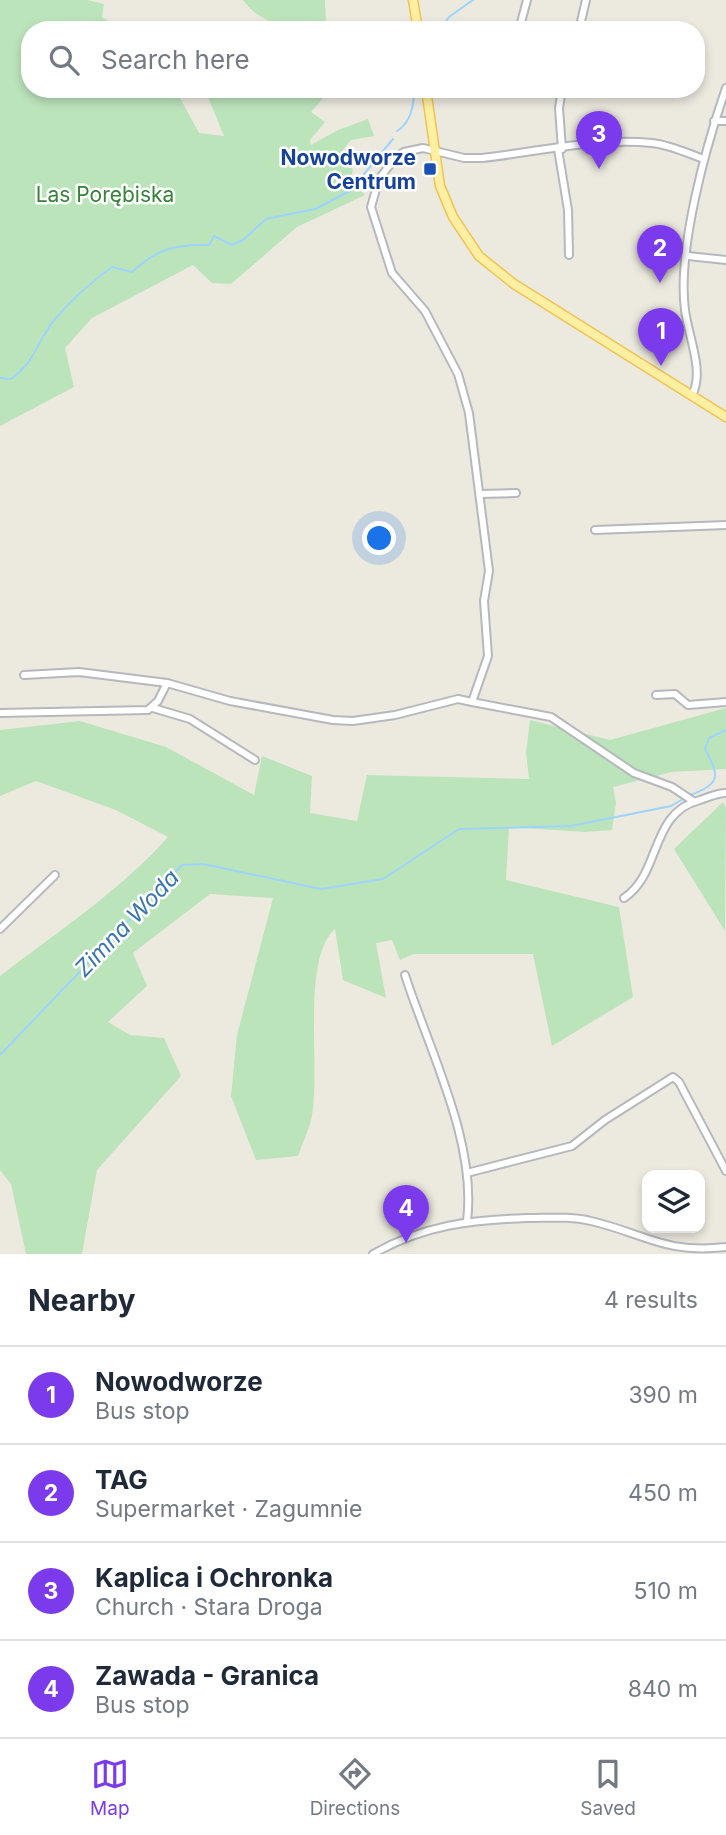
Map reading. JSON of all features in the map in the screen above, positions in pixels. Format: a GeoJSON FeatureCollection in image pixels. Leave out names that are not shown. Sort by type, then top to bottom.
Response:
{"type":"FeatureCollection","features":[{"type":"Feature","properties":{"kind":"main road"},"geometry":{"type":"LineString","coordinates":[[413,0],[416,21]]}},
{"type":"Feature","properties":{"kind":"main road"},"geometry":{"type":"LineString","coordinates":[[427,98],[434,149],[446,202],[458,226],[479,256],[514,285],[726,417]]}},
{"type":"Feature","properties":{"kind":"street"},"geometry":{"type":"LineString","coordinates":[[521,21],[527,0]]}},
{"type":"Feature","properties":{"kind":"street"},"geometry":{"type":"LineString","coordinates":[[581,21],[586,0]]}},
{"type":"Feature","properties":{"kind":"street"},"geometry":{"type":"LineString","coordinates":[[692,395],[697,381],[685,309],[688,256],[704,159],[726,88]]}},
{"type":"Feature","properties":{"kind":"street"},"geometry":{"type":"LineString","coordinates":[[561,98],[560,149],[568,210],[569,255]]}},
{"type":"Feature","properties":{"kind":"street"},"geometry":{"type":"LineString","coordinates":[[714,121],[726,121]]}},
{"type":"Feature","properties":{"kind":"street"},"geometry":{"type":"LineString","coordinates":[[472,702],[487,666],[489,644],[484,611],[489,571],[474,439],[458,374],[425,311],[392,273],[371,207],[379,179],[396,157],[411,150],[434,149],[464,158],[482,159],[560,149],[653,143],[704,159]]}},
{"type":"Feature","properties":{"kind":"street"},"geometry":{"type":"LineString","coordinates":[[688,256],[726,260]]}},
{"type":"Feature","properties":{"kind":"street"},"geometry":{"type":"LineString","coordinates":[[480,494],[516,493]]}},
{"type":"Feature","properties":{"kind":"street"},"geometry":{"type":"LineString","coordinates":[[595,530],[726,525]]}},
{"type":"Feature","properties":{"kind":"street"},"geometry":{"type":"LineString","coordinates":[[24,675],[79,672],[167,683],[230,701],[333,720],[353,721],[395,715],[458,699],[551,717],[634,773],[672,787],[692,801]]}},
{"type":"Feature","properties":{"kind":"street"},"geometry":{"type":"LineString","coordinates":[[153,708],[167,683]]}},
{"type":"Feature","properties":{"kind":"street"},"geometry":{"type":"LineString","coordinates":[[656,695],[675,694],[688,705],[726,702]]}},
{"type":"Feature","properties":{"kind":"street"},"geometry":{"type":"LineString","coordinates":[[0,713],[141,711],[153,708],[190,719],[255,760]]}},
{"type":"Feature","properties":{"kind":"street"},"geometry":{"type":"LineString","coordinates":[[624,898],[642,883],[654,844],[678,809],[692,801],[726,793]]}},
{"type":"Feature","properties":{"kind":"street"},"geometry":{"type":"LineString","coordinates":[[0,929],[55,875]]}},
{"type":"Feature","properties":{"kind":"street"},"geometry":{"type":"LineString","coordinates":[[405,975],[450,1106],[467,1173],[470,1187],[467,1220]]}},
{"type":"Feature","properties":{"kind":"street"},"geometry":{"type":"LineString","coordinates":[[467,1173],[572,1146],[605,1120],[673,1077],[679,1082],[726,1171]]}},
{"type":"Feature","properties":{"kind":"street"},"geometry":{"type":"LineString","coordinates":[[377,1253],[414,1236],[467,1220],[577,1219],[677,1249],[726,1247]]}},
{"type":"Feature","properties":{"kind":"green space","name":"Las Porębiska"},"geometry":{"type":"Polygon","coordinates":[[[0,0],[87,0],[104,4],[102,17],[109,21],[21,21],[21,98],[180,98],[199,133],[224,136],[208,98],[323,98],[311,112],[325,122],[310,140],[311,145],[338,130],[368,119],[374,136],[351,140],[342,151],[354,150],[349,165],[353,170],[350,180],[365,195],[297,227],[231,284],[212,283],[193,265],[92,318],[65,348],[74,387],[0,426],[0,0]]]}},
{"type":"Feature","properties":{"kind":"green space"},"geometry":{"type":"Polygon","coordinates":[[[243,0],[325,0],[326,21],[270,21],[251,9],[243,0]]]}},
{"type":"Feature","properties":{"kind":"green space"},"geometry":{"type":"Polygon","coordinates":[[[726,708],[726,769],[672,772],[613,787],[616,803],[612,830],[585,832],[509,827],[506,880],[619,907],[633,997],[552,1046],[533,954],[413,954],[400,960],[392,940],[376,943],[386,998],[343,980],[335,929],[324,944],[318,965],[314,1019],[314,1100],[310,1124],[298,1156],[256,1160],[231,1096],[237,1035],[273,898],[210,894],[133,953],[147,986],[108,1022],[130,1035],[164,1038],[181,1076],[97,1170],[82,1254],[26,1254],[11,1184],[0,1170],[0,976],[109,893],[168,837],[116,810],[36,781],[0,796],[0,730],[80,721],[166,747],[254,795],[262,756],[312,776],[310,813],[357,821],[367,775],[529,779],[526,753],[530,720],[610,740],[726,708]]]}},
{"type":"Feature","properties":{"kind":"green space"},"geometry":{"type":"Polygon","coordinates":[[[723,802],[726,808],[725,931],[674,849],[723,802]]]}},
{"type":"Feature","properties":{"kind":"waterway"},"geometry":{"type":"LineString","coordinates":[[446,21],[473,0]]}},
{"type":"Feature","properties":{"kind":"waterway"},"geometry":{"type":"LineString","coordinates":[[397,131],[407,120],[414,98]]}},
{"type":"Feature","properties":{"kind":"waterway"},"geometry":{"type":"LineString","coordinates":[[0,378],[11,379],[19,373],[61,312],[112,267],[132,272],[167,249],[209,245],[214,236],[232,245],[243,240],[266,219],[315,209],[350,191],[393,139]]}},
{"type":"Feature","properties":{"kind":"waterway","name":"Zimna Woda"},"geometry":{"type":"LineString","coordinates":[[690,795],[708,787],[715,778],[705,749],[709,738],[726,730]]}},
{"type":"Feature","properties":{"kind":"waterway","name":"Zimna Woda"},"geometry":{"type":"LineString","coordinates":[[0,1055],[182,865],[203,864],[321,889],[383,879],[459,829],[571,826],[671,806],[683,799]]}},
{"type":"Feature","properties":{"kind":"place","name":"Nowodworze Centrum"},"geometry":{"type":"Point","coordinates":[430,169]}},
{"type":"Feature","properties":{"kind":"place","name":"Kaplica i Ochronka"},"geometry":{"type":"Point","coordinates":[599,169]}},
{"type":"Feature","properties":{"kind":"place","name":"TAG"},"geometry":{"type":"Point","coordinates":[660,283]}},
{"type":"Feature","properties":{"kind":"place","name":"Nowodworze"},"geometry":{"type":"Point","coordinates":[661,366]}},
{"type":"Feature","properties":{"kind":"place","name":"Zawada - Granica"},"geometry":{"type":"Point","coordinates":[406,1243]}}]}
